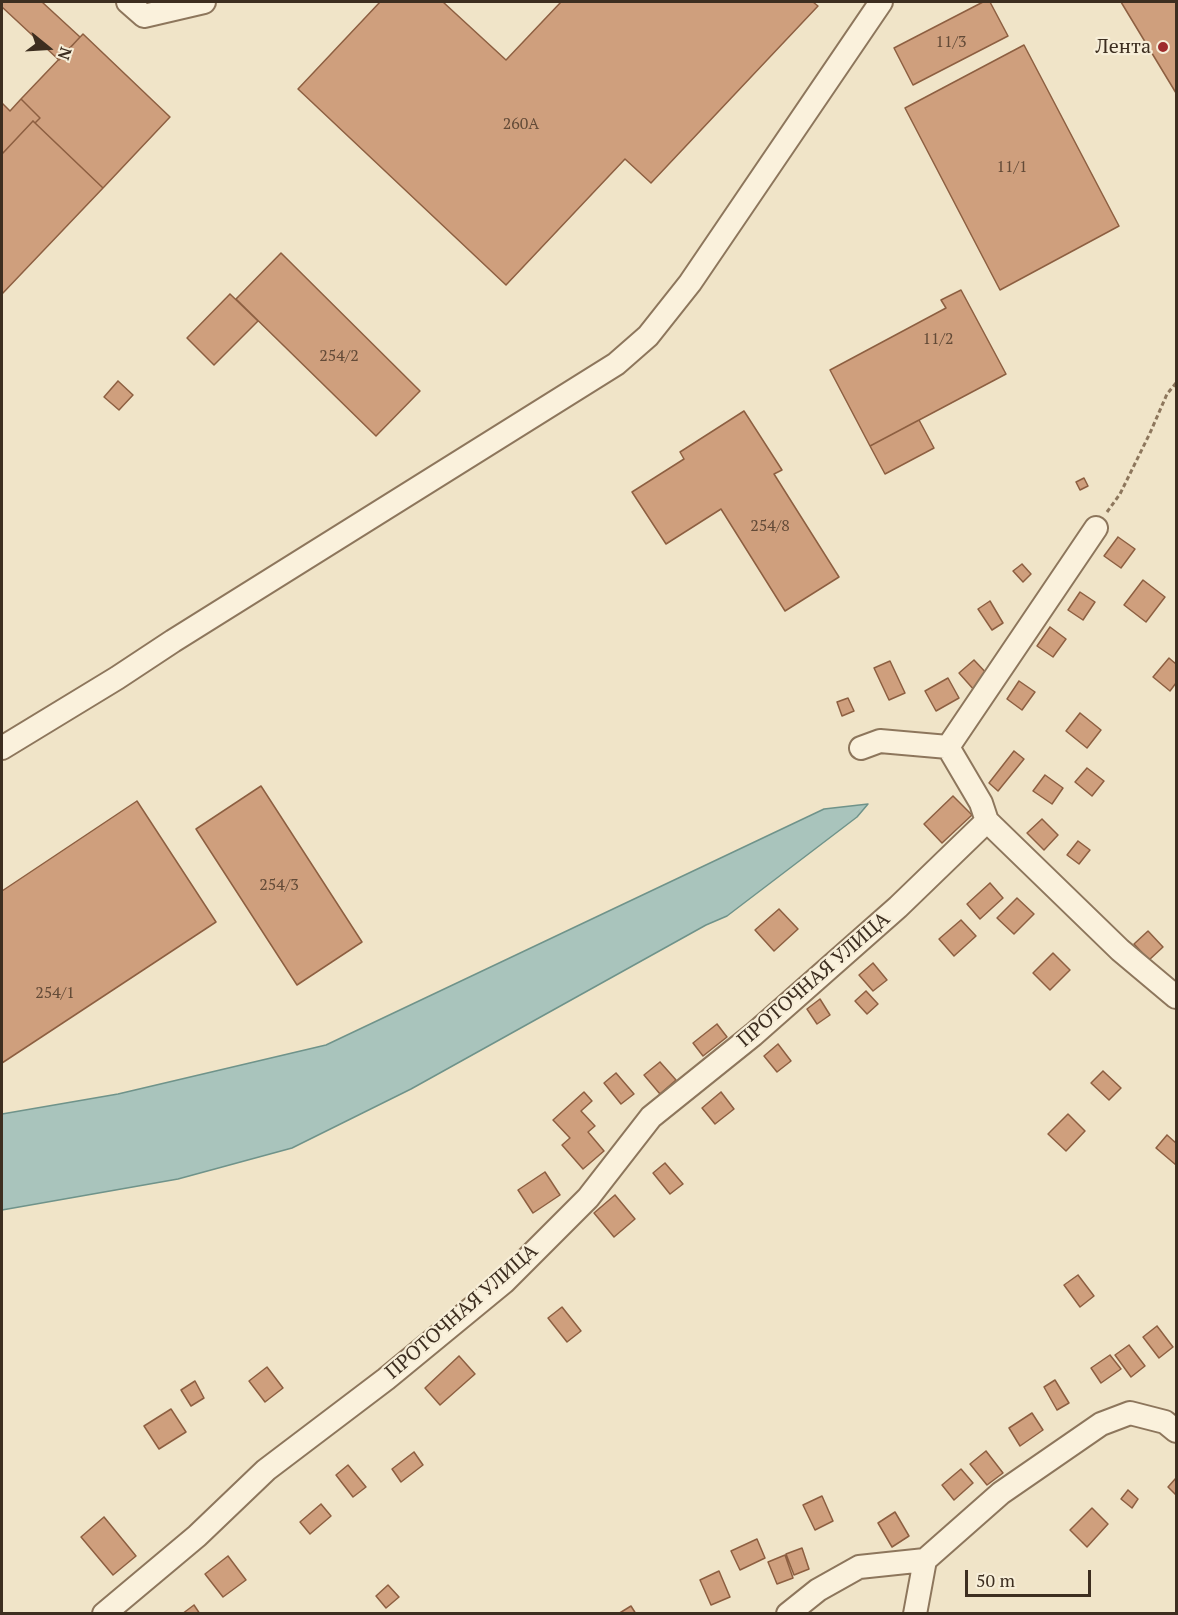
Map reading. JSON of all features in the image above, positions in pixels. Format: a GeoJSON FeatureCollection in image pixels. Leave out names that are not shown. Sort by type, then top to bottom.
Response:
{"type":"FeatureCollection","features":[{"type":"Feature","properties":{"kind":"street"},"geometry":{"type":"LineString","coordinates":[[128,2],[144,16],[204,2]]}},
{"type":"Feature","properties":{"kind":"street"},"geometry":{"type":"LineString","coordinates":[[2,748],[616,364],[648,336],[690,283],[881,2]]}},
{"type":"Feature","properties":{"kind":"street"},"geometry":{"type":"LineString","coordinates":[[948,747],[1096,528]]}},
{"type":"Feature","properties":{"kind":"street"},"geometry":{"type":"LineString","coordinates":[[861,748],[880,741],[948,747]]}},
{"type":"Feature","properties":{"kind":"street"},"geometry":{"type":"LineString","coordinates":[[948,747],[981,803],[987,821],[1119,950],[1176,997]]}},
{"type":"Feature","properties":{"kind":"street","name":"ПРОТОЧНАЯ УЛИЦА"},"geometry":{"type":"LineString","coordinates":[[104,1614],[197,1536],[266,1470],[386,1379],[504,1282],[588,1198],[651,1117],[753,1035],[898,907],[987,821]]}},
{"type":"Feature","properties":{"kind":"street"},"geometry":{"type":"LineString","coordinates":[[788,1614],[818,1590],[859,1567],[925,1560],[1001,1493],[1101,1424],[1130,1413],[1165,1422],[1176,1431]]}},
{"type":"Feature","properties":{"kind":"street"},"geometry":{"type":"LineString","coordinates":[[915,1614],[925,1560]]}},
{"type":"Feature","properties":{"kind":"path"},"geometry":{"type":"LineString","coordinates":[[1096,528],[1120,494],[1167,394],[1176,383]]}},
{"type":"Feature","properties":{"kind":"water"},"geometry":{"type":"Polygon","coordinates":[[[868,804],[857,817],[727,916],[706,925],[411,1089],[292,1148],[178,1179],[2,1210],[2,1114],[118,1094],[326,1045],[824,809],[868,804]]]}},
{"type":"Feature","properties":{"kind":"building"},"geometry":{"type":"Polygon","coordinates":[[[2,2],[42,2],[80,37],[59,60],[2,7],[2,2]]]}},
{"type":"Feature","properties":{"kind":"building"},"geometry":{"type":"Polygon","coordinates":[[[380,2],[443,2],[506,60],[561,2],[813,2],[818,6],[651,183],[625,159],[506,285],[298,89],[380,2]]]}},
{"type":"Feature","properties":{"kind":"building"},"geometry":{"type":"Polygon","coordinates":[[[983,2],[990,2],[1008,36],[913,85],[894,48],[983,2]]]}},
{"type":"Feature","properties":{"kind":"building","name":"Лента"},"geometry":{"type":"Polygon","coordinates":[[[1121,2],[1176,2],[1176,93],[1121,2]]]}},
{"type":"Feature","properties":{"kind":"building"},"geometry":{"type":"Polygon","coordinates":[[[83,34],[170,117],[103,188],[35,123],[40,118],[21,99],[83,34]]]}},
{"type":"Feature","properties":{"kind":"building"},"geometry":{"type":"Polygon","coordinates":[[[1024,45],[1119,226],[1000,290],[905,108],[1024,45]]]}},
{"type":"Feature","properties":{"kind":"building"},"geometry":{"type":"Polygon","coordinates":[[[21,99],[40,118],[35,123],[33,121],[3,153],[2,103],[10,111],[21,99]]]}},
{"type":"Feature","properties":{"kind":"building"},"geometry":{"type":"Polygon","coordinates":[[[33,121],[103,188],[2,294],[2,154],[33,121]]]}},
{"type":"Feature","properties":{"kind":"building"},"geometry":{"type":"Polygon","coordinates":[[[281,253],[420,391],[376,436],[236,299],[281,253]]]}},
{"type":"Feature","properties":{"kind":"building"},"geometry":{"type":"Polygon","coordinates":[[[961,290],[1006,374],[870,446],[830,370],[946,308],[941,300],[961,290]]]}},
{"type":"Feature","properties":{"kind":"building"},"geometry":{"type":"Polygon","coordinates":[[[230,294],[258,321],[214,365],[187,338],[230,294]]]}},
{"type":"Feature","properties":{"kind":"building"},"geometry":{"type":"Polygon","coordinates":[[[118,381],[133,395],[119,410],[104,397],[118,381]]]}},
{"type":"Feature","properties":{"kind":"building"},"geometry":{"type":"Polygon","coordinates":[[[744,411],[782,470],[774,474],[839,577],[785,611],[721,509],[666,544],[632,492],[684,459],[680,452],[744,411]]]}},
{"type":"Feature","properties":{"kind":"building"},"geometry":{"type":"Polygon","coordinates":[[[919,420],[934,448],[885,474],[870,446],[919,420]]]}},
{"type":"Feature","properties":{"kind":"building"},"geometry":{"type":"Polygon","coordinates":[[[1084,478],[1088,486],[1080,490],[1076,482],[1084,478]]]}},
{"type":"Feature","properties":{"kind":"building"},"geometry":{"type":"Polygon","coordinates":[[[1118,537],[1135,549],[1121,568],[1104,556],[1118,537]]]}},
{"type":"Feature","properties":{"kind":"building"},"geometry":{"type":"Polygon","coordinates":[[[1022,564],[1031,574],[1023,582],[1013,571],[1022,564]]]}},
{"type":"Feature","properties":{"kind":"building"},"geometry":{"type":"Polygon","coordinates":[[[1143,580],[1165,597],[1146,622],[1124,605],[1143,580]]]}},
{"type":"Feature","properties":{"kind":"building"},"geometry":{"type":"Polygon","coordinates":[[[1080,592],[1095,602],[1083,620],[1068,610],[1080,592]]]}},
{"type":"Feature","properties":{"kind":"building"},"geometry":{"type":"Polygon","coordinates":[[[990,601],[1003,623],[992,630],[978,609],[990,601]]]}},
{"type":"Feature","properties":{"kind":"building"},"geometry":{"type":"Polygon","coordinates":[[[1050,627],[1066,639],[1053,657],[1037,646],[1050,627]]]}},
{"type":"Feature","properties":{"kind":"building"},"geometry":{"type":"Polygon","coordinates":[[[1169,658],[1176,664],[1176,683],[1170,691],[1153,677],[1169,658]]]}},
{"type":"Feature","properties":{"kind":"building"},"geometry":{"type":"Polygon","coordinates":[[[974,660],[990,677],[975,691],[959,673],[974,660]]]}},
{"type":"Feature","properties":{"kind":"building"},"geometry":{"type":"Polygon","coordinates":[[[890,661],[905,693],[889,700],[874,668],[890,661]]]}},
{"type":"Feature","properties":{"kind":"building"},"geometry":{"type":"Polygon","coordinates":[[[948,678],[959,698],[936,711],[925,691],[948,678]]]}},
{"type":"Feature","properties":{"kind":"building"},"geometry":{"type":"Polygon","coordinates":[[[1019,681],[1035,692],[1022,710],[1007,699],[1019,681]]]}},
{"type":"Feature","properties":{"kind":"building"},"geometry":{"type":"Polygon","coordinates":[[[848,698],[854,711],[842,716],[837,702],[848,698]]]}},
{"type":"Feature","properties":{"kind":"building"},"geometry":{"type":"Polygon","coordinates":[[[1080,713],[1101,730],[1087,748],[1066,731],[1080,713]]]}},
{"type":"Feature","properties":{"kind":"building"},"geometry":{"type":"Polygon","coordinates":[[[1014,751],[1024,759],[998,791],[989,783],[1014,751]]]}},
{"type":"Feature","properties":{"kind":"building"},"geometry":{"type":"Polygon","coordinates":[[[1087,768],[1104,781],[1092,796],[1075,782],[1087,768]]]}},
{"type":"Feature","properties":{"kind":"building"},"geometry":{"type":"Polygon","coordinates":[[[1045,775],[1063,788],[1052,804],[1033,791],[1045,775]]]}},
{"type":"Feature","properties":{"kind":"building"},"geometry":{"type":"Polygon","coordinates":[[[261,786],[362,942],[297,985],[196,829],[261,786]]]}},
{"type":"Feature","properties":{"kind":"building"},"geometry":{"type":"Polygon","coordinates":[[[953,796],[972,815],[942,843],[924,824],[953,796]]]}},
{"type":"Feature","properties":{"kind":"building"},"geometry":{"type":"Polygon","coordinates":[[[137,801],[216,922],[2,1063],[2,891],[137,801]]]}},
{"type":"Feature","properties":{"kind":"building"},"geometry":{"type":"Polygon","coordinates":[[[1042,819],[1058,835],[1044,850],[1027,833],[1042,819]]]}},
{"type":"Feature","properties":{"kind":"building"},"geometry":{"type":"Polygon","coordinates":[[[1078,841],[1090,850],[1079,864],[1067,855],[1078,841]]]}},
{"type":"Feature","properties":{"kind":"building"},"geometry":{"type":"Polygon","coordinates":[[[990,883],[1003,898],[980,919],[967,904],[990,883]]]}},
{"type":"Feature","properties":{"kind":"building"},"geometry":{"type":"Polygon","coordinates":[[[1017,898],[1034,914],[1014,934],[997,918],[1017,898]]]}},
{"type":"Feature","properties":{"kind":"building"},"geometry":{"type":"Polygon","coordinates":[[[779,909],[798,929],[774,951],[755,930],[779,909]]]}},
{"type":"Feature","properties":{"kind":"building"},"geometry":{"type":"Polygon","coordinates":[[[961,920],[976,936],[954,956],[939,939],[961,920]]]}},
{"type":"Feature","properties":{"kind":"building"},"geometry":{"type":"Polygon","coordinates":[[[1148,931],[1163,947],[1149,960],[1134,944],[1148,931]]]}},
{"type":"Feature","properties":{"kind":"building"},"geometry":{"type":"Polygon","coordinates":[[[1053,953],[1070,970],[1050,990],[1033,973],[1053,953]]]}},
{"type":"Feature","properties":{"kind":"building"},"geometry":{"type":"Polygon","coordinates":[[[873,963],[887,980],[873,991],[859,975],[873,963]]]}},
{"type":"Feature","properties":{"kind":"building"},"geometry":{"type":"Polygon","coordinates":[[[866,991],[878,1004],[867,1014],[855,1001],[866,991]]]}},
{"type":"Feature","properties":{"kind":"building"},"geometry":{"type":"Polygon","coordinates":[[[820,999],[830,1015],[817,1024],[807,1009],[820,999]]]}},
{"type":"Feature","properties":{"kind":"building"},"geometry":{"type":"Polygon","coordinates":[[[717,1024],[727,1037],[703,1056],[693,1043],[717,1024]]]}},
{"type":"Feature","properties":{"kind":"building"},"geometry":{"type":"Polygon","coordinates":[[[778,1044],[791,1061],[777,1072],[764,1056],[778,1044]]]}},
{"type":"Feature","properties":{"kind":"building"},"geometry":{"type":"Polygon","coordinates":[[[660,1062],[676,1080],[660,1094],[644,1075],[660,1062]]]}},
{"type":"Feature","properties":{"kind":"building"},"geometry":{"type":"Polygon","coordinates":[[[1103,1071],[1121,1088],[1109,1100],[1091,1083],[1103,1071]]]}},
{"type":"Feature","properties":{"kind":"building"},"geometry":{"type":"Polygon","coordinates":[[[616,1073],[634,1094],[621,1104],[604,1083],[616,1073]]]}},
{"type":"Feature","properties":{"kind":"building"},"geometry":{"type":"Polygon","coordinates":[[[584,1092],[592,1101],[581,1111],[595,1126],[588,1132],[604,1151],[583,1169],[562,1145],[570,1138],[553,1120],[584,1092]]]}},
{"type":"Feature","properties":{"kind":"building"},"geometry":{"type":"Polygon","coordinates":[[[721,1092],[734,1109],[715,1124],[702,1108],[721,1092]]]}},
{"type":"Feature","properties":{"kind":"building"},"geometry":{"type":"Polygon","coordinates":[[[1068,1114],[1085,1131],[1066,1151],[1048,1134],[1068,1114]]]}},
{"type":"Feature","properties":{"kind":"building"},"geometry":{"type":"Polygon","coordinates":[[[1167,1135],[1176,1143],[1176,1165],[1156,1148],[1167,1135]]]}},
{"type":"Feature","properties":{"kind":"building"},"geometry":{"type":"Polygon","coordinates":[[[665,1163],[683,1184],[670,1194],[653,1173],[665,1163]]]}},
{"type":"Feature","properties":{"kind":"building"},"geometry":{"type":"Polygon","coordinates":[[[545,1172],[560,1195],[533,1213],[518,1190],[545,1172]]]}},
{"type":"Feature","properties":{"kind":"building"},"geometry":{"type":"Polygon","coordinates":[[[615,1195],[635,1219],[614,1237],[594,1213],[615,1195]]]}},
{"type":"Feature","properties":{"kind":"building"},"geometry":{"type":"Polygon","coordinates":[[[1078,1275],[1094,1296],[1080,1307],[1064,1285],[1078,1275]]]}},
{"type":"Feature","properties":{"kind":"building"},"geometry":{"type":"Polygon","coordinates":[[[562,1307],[581,1331],[567,1342],[548,1318],[562,1307]]]}},
{"type":"Feature","properties":{"kind":"building"},"geometry":{"type":"Polygon","coordinates":[[[1157,1326],[1173,1347],[1159,1358],[1143,1337],[1157,1326]]]}},
{"type":"Feature","properties":{"kind":"building"},"geometry":{"type":"Polygon","coordinates":[[[1129,1345],[1145,1366],[1131,1377],[1115,1355],[1129,1345]]]}},
{"type":"Feature","properties":{"kind":"building"},"geometry":{"type":"Polygon","coordinates":[[[1110,1355],[1121,1369],[1101,1383],[1091,1368],[1110,1355]]]}},
{"type":"Feature","properties":{"kind":"building"},"geometry":{"type":"Polygon","coordinates":[[[459,1356],[475,1374],[440,1405],[425,1388],[459,1356]]]}},
{"type":"Feature","properties":{"kind":"building"},"geometry":{"type":"Polygon","coordinates":[[[267,1367],[283,1388],[265,1402],[249,1381],[267,1367]]]}},
{"type":"Feature","properties":{"kind":"building"},"geometry":{"type":"Polygon","coordinates":[[[1055,1380],[1069,1403],[1057,1410],[1044,1387],[1055,1380]]]}},
{"type":"Feature","properties":{"kind":"building"},"geometry":{"type":"Polygon","coordinates":[[[195,1381],[204,1398],[191,1406],[181,1390],[195,1381]]]}},
{"type":"Feature","properties":{"kind":"building"},"geometry":{"type":"Polygon","coordinates":[[[171,1409],[186,1432],[159,1449],[144,1426],[171,1409]]]}},
{"type":"Feature","properties":{"kind":"building"},"geometry":{"type":"Polygon","coordinates":[[[1032,1413],[1043,1430],[1020,1446],[1009,1428],[1032,1413]]]}},
{"type":"Feature","properties":{"kind":"building"},"geometry":{"type":"Polygon","coordinates":[[[986,1451],[1003,1473],[987,1485],[970,1464],[986,1451]]]}},
{"type":"Feature","properties":{"kind":"building"},"geometry":{"type":"Polygon","coordinates":[[[414,1452],[423,1465],[401,1482],[392,1469],[414,1452]]]}},
{"type":"Feature","properties":{"kind":"building"},"geometry":{"type":"Polygon","coordinates":[[[348,1465],[366,1487],[353,1497],[336,1475],[348,1465]]]}},
{"type":"Feature","properties":{"kind":"building"},"geometry":{"type":"Polygon","coordinates":[[[961,1469],[973,1483],[954,1500],[942,1485],[961,1469]]]}},
{"type":"Feature","properties":{"kind":"building"},"geometry":{"type":"Polygon","coordinates":[[[1176,1478],[1176,1495],[1168,1487],[1176,1478]]]}},
{"type":"Feature","properties":{"kind":"building"},"geometry":{"type":"Polygon","coordinates":[[[1128,1490],[1138,1499],[1132,1508],[1121,1499],[1128,1490]]]}},
{"type":"Feature","properties":{"kind":"building"},"geometry":{"type":"Polygon","coordinates":[[[822,1496],[833,1521],[815,1530],[803,1505],[822,1496]]]}},
{"type":"Feature","properties":{"kind":"building"},"geometry":{"type":"Polygon","coordinates":[[[321,1504],[331,1516],[310,1534],[300,1522],[321,1504]]]}},
{"type":"Feature","properties":{"kind":"building"},"geometry":{"type":"Polygon","coordinates":[[[1092,1508],[1108,1524],[1087,1547],[1070,1530],[1092,1508]]]}},
{"type":"Feature","properties":{"kind":"building"},"geometry":{"type":"Polygon","coordinates":[[[895,1512],[909,1536],[892,1547],[878,1523],[895,1512]]]}},
{"type":"Feature","properties":{"kind":"building"},"geometry":{"type":"Polygon","coordinates":[[[104,1517],[136,1556],[113,1575],[81,1537],[104,1517]]]}},
{"type":"Feature","properties":{"kind":"building"},"geometry":{"type":"Polygon","coordinates":[[[757,1539],[765,1558],[740,1570],[731,1551],[757,1539]]]}},
{"type":"Feature","properties":{"kind":"building"},"geometry":{"type":"Polygon","coordinates":[[[802,1548],[809,1569],[794,1575],[786,1554],[802,1548]]]}},
{"type":"Feature","properties":{"kind":"building"},"geometry":{"type":"Polygon","coordinates":[[[785,1555],[793,1578],[777,1584],[768,1562],[785,1555]]]}},
{"type":"Feature","properties":{"kind":"building"},"geometry":{"type":"Polygon","coordinates":[[[228,1556],[246,1580],[223,1597],[205,1574],[228,1556]]]}},
{"type":"Feature","properties":{"kind":"building"},"geometry":{"type":"Polygon","coordinates":[[[719,1571],[730,1597],[711,1605],[700,1580],[719,1571]]]}},
{"type":"Feature","properties":{"kind":"building"},"geometry":{"type":"Polygon","coordinates":[[[388,1585],[399,1597],[386,1608],[376,1596],[388,1585]]]}},
{"type":"Feature","properties":{"kind":"building"},"geometry":{"type":"Polygon","coordinates":[[[194,1605],[200,1614],[182,1614],[194,1605]]]}},
{"type":"Feature","properties":{"kind":"building"},"geometry":{"type":"Polygon","coordinates":[[[631,1606],[636,1614],[618,1614],[631,1606]]]}},
{"type":"Feature","properties":{"kind":"place","name":"Лента"},"geometry":{"type":"Point","coordinates":[1163,47]}}]}
